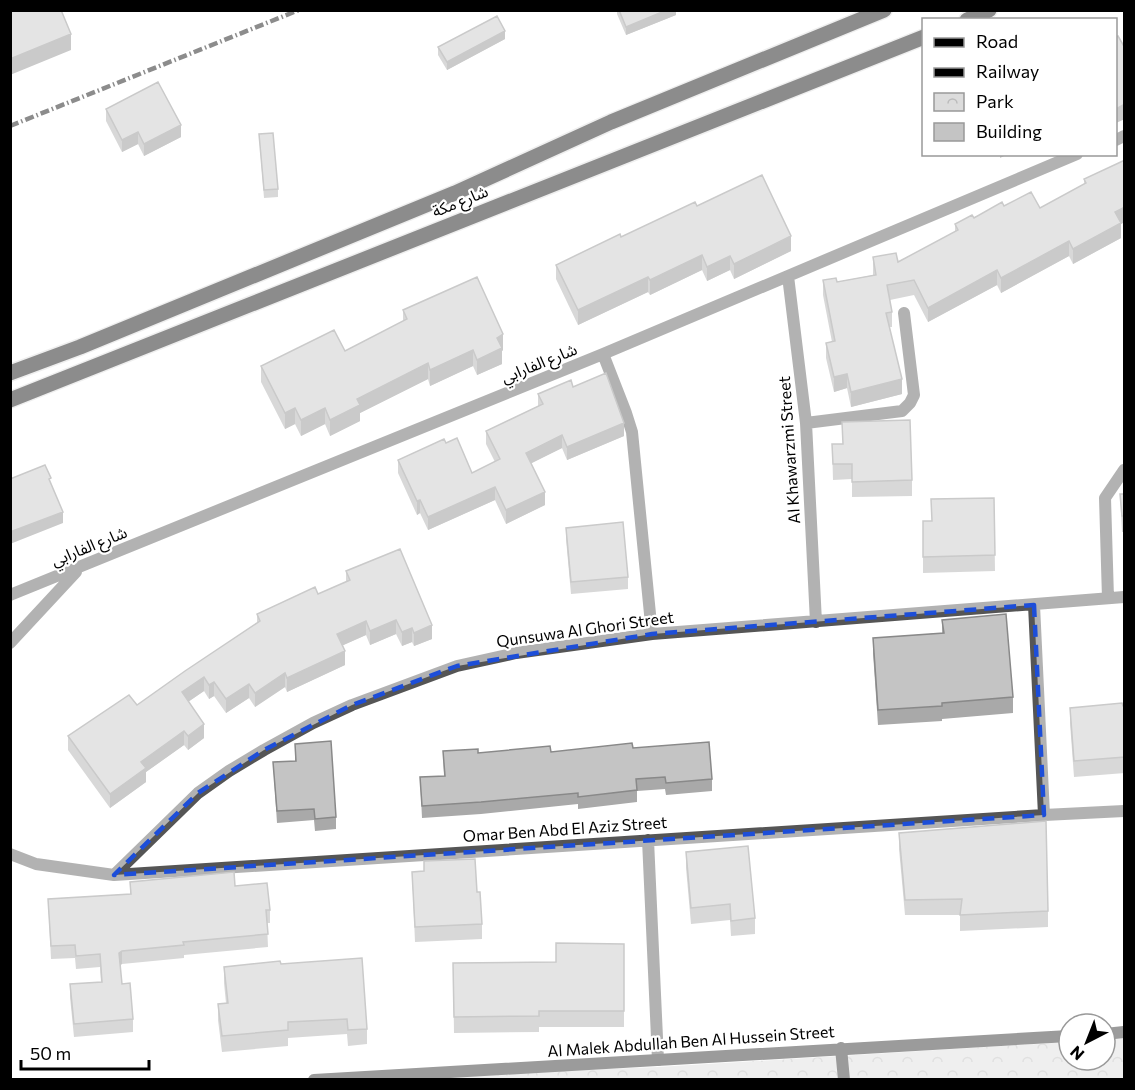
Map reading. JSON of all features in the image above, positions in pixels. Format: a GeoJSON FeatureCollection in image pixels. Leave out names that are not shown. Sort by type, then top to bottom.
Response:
{"type":"FeatureCollection","features":[{"type":"Feature","properties":{"kind":"main road","name":"شارع مكة"},"geometry":{"type":"LineString","coordinates":[[10,373],[80,347],[444,197],[522,164],[611,122],[884,10]]}},
{"type":"Feature","properties":{"kind":"main road"},"geometry":{"type":"LineString","coordinates":[[971,18],[989,10]]}},
{"type":"Feature","properties":{"kind":"main road","name":"شارع مكة"},"geometry":{"type":"LineString","coordinates":[[10,400],[922,38]]}},
{"type":"Feature","properties":{"kind":"main road","name":"Al Malek Abdullah Ben Al Hussein Street"},"geometry":{"type":"LineString","coordinates":[[314,1080],[1057,1037]]}},
{"type":"Feature","properties":{"kind":"main road"},"geometry":{"type":"LineString","coordinates":[[842,1048],[844,1080]]}},
{"type":"Feature","properties":{"kind":"street","name":"شارع الفارابي"},"geometry":{"type":"LineString","coordinates":[[10,595],[603,354],[1072,156]]}},
{"type":"Feature","properties":{"kind":"street","name":"Al Khawarzmi Street"},"geometry":{"type":"LineString","coordinates":[[788,276],[807,423],[816,622]]}},
{"type":"Feature","properties":{"kind":"street"},"geometry":{"type":"LineString","coordinates":[[807,423],[902,411],[910,404],[914,395],[904,313]]}},
{"type":"Feature","properties":{"kind":"street"},"geometry":{"type":"LineString","coordinates":[[603,354],[632,432],[652,634]]}},
{"type":"Feature","properties":{"kind":"street"},"geometry":{"type":"LineString","coordinates":[[1108,598],[1105,498],[1125,470]]}},
{"type":"Feature","properties":{"kind":"street"},"geometry":{"type":"LineString","coordinates":[[10,643],[79,568]]}},
{"type":"Feature","properties":{"kind":"street","name":"Qunsuwa Al Ghori Street"},"geometry":{"type":"LineString","coordinates":[[114,875],[198,794],[229,771],[313,723],[352,705],[457,666],[516,653],[652,634],[1125,597]]}},
{"type":"Feature","properties":{"kind":"street"},"geometry":{"type":"LineString","coordinates":[[1034,605],[1044,815]]}},
{"type":"Feature","properties":{"kind":"street","name":"Omar Ben Abd El Aziz Street"},"geometry":{"type":"LineString","coordinates":[[10,854],[36,864],[114,875],[1125,811]]}},
{"type":"Feature","properties":{"kind":"street"},"geometry":{"type":"LineString","coordinates":[[648,840],[658,1060]]}},
{"type":"Feature","properties":{"kind":"highlighted area"},"geometry":{"type":"Polygon","coordinates":[[[1034,605],[1044,815],[114,875],[198,793],[264,750],[352,705],[457,666],[652,634],[1034,605]]]}},
{"type":"Feature","properties":{"kind":"green space"},"geometry":{"type":"Polygon","coordinates":[[[1124,1038],[1124,1079],[323,1080],[657,1067],[1057,1043],[1057,1072],[1117,1072],[1117,1039],[1124,1038]]]}},
{"type":"Feature","properties":{"kind":"building"},"geometry":{"type":"Polygon","coordinates":[[[10,10],[61,10],[71,34],[10,59],[10,10]]]}},
{"type":"Feature","properties":{"kind":"building"},"geometry":{"type":"Polygon","coordinates":[[[619,10],[667,10],[626,27],[619,10]]]}},
{"type":"Feature","properties":{"kind":"building"},"geometry":{"type":"Polygon","coordinates":[[[497,16],[505,31],[447,62],[438,47],[497,16]]]}},
{"type":"Feature","properties":{"kind":"building"},"geometry":{"type":"Polygon","coordinates":[[[1117,36],[1125,48],[1125,104],[1117,108],[1117,36]]]}},
{"type":"Feature","properties":{"kind":"building"},"geometry":{"type":"Polygon","coordinates":[[[158,82],[181,125],[144,144],[138,132],[122,140],[106,109],[158,82]]]}},
{"type":"Feature","properties":{"kind":"building"},"geometry":{"type":"Polygon","coordinates":[[[273,133],[278,189],[264,190],[259,134],[273,133]]]}},
{"type":"Feature","properties":{"kind":"building"},"geometry":{"type":"Polygon","coordinates":[[[1125,160],[1125,207],[1115,212],[1121,223],[1073,249],[1069,241],[1001,278],[997,270],[928,308],[914,280],[887,285],[892,312],[886,313],[902,379],[851,392],[847,374],[834,377],[826,343],[835,341],[823,280],[836,278],[837,282],[876,275],[873,257],[896,253],[898,262],[958,230],[955,224],[972,215],[974,218],[1002,202],[1004,206],[1031,192],[1040,208],[1086,183],[1084,179],[1125,160]]]}},
{"type":"Feature","properties":{"kind":"building"},"geometry":{"type":"Polygon","coordinates":[[[762,175],[791,236],[734,264],[730,256],[707,267],[702,255],[578,310],[556,265],[620,234],[621,237],[695,202],[697,206],[762,175]]]}},
{"type":"Feature","properties":{"kind":"building"},"geometry":{"type":"Polygon","coordinates":[[[477,277],[503,334],[497,338],[502,348],[477,360],[473,350],[430,370],[428,363],[357,399],[360,405],[330,420],[325,408],[301,420],[295,408],[285,413],[261,366],[334,330],[345,351],[407,319],[403,310],[477,277]]]}},
{"type":"Feature","properties":{"kind":"building"},"geometry":{"type":"Polygon","coordinates":[[[606,373],[624,423],[567,447],[562,435],[526,453],[545,492],[506,510],[495,487],[428,517],[420,500],[417,501],[398,460],[444,439],[446,443],[457,438],[472,473],[500,459],[486,431],[543,404],[538,394],[571,380],[573,387],[606,373]]]}},
{"type":"Feature","properties":{"kind":"building"},"geometry":{"type":"Polygon","coordinates":[[[910,420],[912,480],[852,482],[852,464],[833,464],[832,444],[843,444],[842,422],[910,420]]]}},
{"type":"Feature","properties":{"kind":"building"},"geometry":{"type":"Polygon","coordinates":[[[45,465],[63,512],[10,532],[10,479],[45,465]]]}},
{"type":"Feature","properties":{"kind":"building"},"geometry":{"type":"Polygon","coordinates":[[[1120,494],[1125,494],[1125,516],[1122,516],[1120,494]]]}},
{"type":"Feature","properties":{"kind":"building"},"geometry":{"type":"Polygon","coordinates":[[[994,498],[995,555],[923,557],[923,521],[932,521],[931,499],[994,498]]]}},
{"type":"Feature","properties":{"kind":"building"},"geometry":{"type":"Polygon","coordinates":[[[623,522],[628,577],[571,582],[566,528],[623,522]]]}},
{"type":"Feature","properties":{"kind":"building"},"geometry":{"type":"Polygon","coordinates":[[[400,549],[432,625],[414,633],[412,628],[402,632],[396,620],[370,631],[366,621],[337,634],[345,651],[287,678],[285,673],[255,693],[249,684],[226,699],[214,682],[209,685],[204,677],[182,692],[204,724],[188,736],[184,731],[141,762],[146,768],[110,794],[68,736],[129,695],[137,705],[260,621],[257,614],[315,587],[318,594],[350,580],[346,571],[400,549]]]}},
{"type":"Feature","properties":{"kind":"building"},"geometry":{"type":"Polygon","coordinates":[[[1006,614],[1013,697],[942,703],[942,706],[878,710],[873,638],[944,633],[942,620],[1006,614]]]}},
{"type":"Feature","properties":{"kind":"building"},"geometry":{"type":"Polygon","coordinates":[[[1122,703],[1125,706],[1125,757],[1074,761],[1070,708],[1122,703]]]}},
{"type":"Feature","properties":{"kind":"building"},"geometry":{"type":"Polygon","coordinates":[[[331,741],[336,817],[315,819],[314,809],[277,811],[273,762],[296,761],[295,744],[331,741]]]}},
{"type":"Feature","properties":{"kind":"building"},"geometry":{"type":"Polygon","coordinates":[[[709,742],[712,779],[666,783],[665,777],[636,779],[637,790],[578,797],[578,793],[422,806],[420,777],[445,776],[443,751],[478,749],[478,753],[550,746],[551,752],[632,743],[633,748],[709,742]]]}},
{"type":"Feature","properties":{"kind":"building"},"geometry":{"type":"Polygon","coordinates":[[[1046,821],[1048,911],[960,915],[962,899],[905,900],[899,833],[1046,821]]]}},
{"type":"Feature","properties":{"kind":"building"},"geometry":{"type":"Polygon","coordinates":[[[748,846],[755,918],[731,921],[730,904],[691,908],[686,852],[748,846]]]}},
{"type":"Feature","properties":{"kind":"building"},"geometry":{"type":"Polygon","coordinates":[[[475,859],[482,924],[415,927],[412,872],[424,871],[424,861],[475,859]]]}},
{"type":"Feature","properties":{"kind":"building"},"geometry":{"type":"Polygon","coordinates":[[[234,872],[235,886],[267,883],[270,910],[266,910],[268,934],[183,942],[184,945],[122,951],[119,953],[122,984],[130,983],[133,1019],[74,1024],[70,984],[102,982],[100,954],[76,956],[75,945],[51,946],[48,899],[131,894],[130,882],[234,872]]]}},
{"type":"Feature","properties":{"kind":"building"},"geometry":{"type":"Polygon","coordinates":[[[556,943],[624,944],[624,1011],[539,1011],[539,1016],[454,1017],[453,963],[556,962],[556,943]]]}},
{"type":"Feature","properties":{"kind":"building"},"geometry":{"type":"Polygon","coordinates":[[[362,958],[367,1029],[348,1030],[347,1019],[288,1022],[288,1030],[222,1036],[218,1004],[228,1003],[224,967],[280,961],[281,964],[362,958]]]}},
{"type":"Feature","properties":{"kind":"railway"},"geometry":{"type":"LineString","coordinates":[[10,126],[299,10]]}}]}
